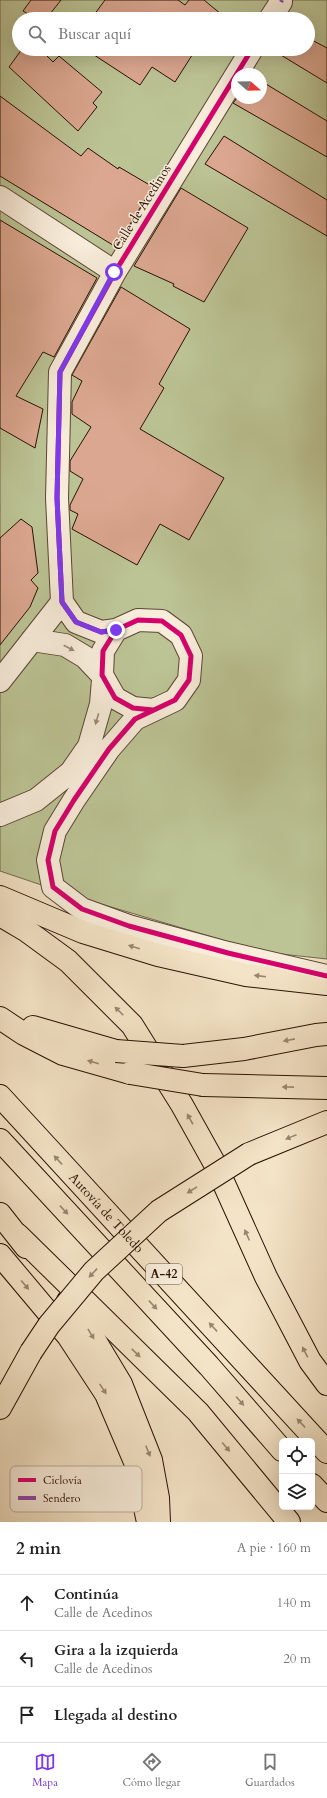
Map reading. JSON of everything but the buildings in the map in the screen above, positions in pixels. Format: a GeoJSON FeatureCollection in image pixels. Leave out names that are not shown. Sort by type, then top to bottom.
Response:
{"type":"FeatureCollection","features":[{"type":"Feature","properties":{"kind":"highway"},"geometry":{"type":"LineString","coordinates":[[0,897],[83,932],[158,955],[246,974],[327,984]]}},
{"type":"Feature","properties":{"kind":"highway"},"geometry":{"type":"LineString","coordinates":[[0,914],[27,931],[68,961],[132,1024],[182,1105],[216,1166],[273,1291],[310,1361],[327,1384]]}},
{"type":"Feature","properties":{"kind":"highway"},"geometry":{"type":"LineString","coordinates":[[0,1012],[26,1026],[116,1051],[183,1056],[244,1049],[327,1034]]}},
{"type":"Feature","properties":{"kind":"highway"},"geometry":{"type":"LineString","coordinates":[[0,1018],[24,1034],[63,1054],[130,1072],[204,1085],[327,1088]]}},
{"type":"Feature","properties":{"kind":"highway","name":"Autovía de Toledo"},"geometry":{"type":"LineString","coordinates":[[0,1096],[327,1452]]}},
{"type":"Feature","properties":{"kind":"highway"},"geometry":{"type":"LineString","coordinates":[[0,1408],[31,1352],[49,1325],[94,1271],[159,1211],[249,1154],[327,1122]]}},
{"type":"Feature","properties":{"kind":"highway","name":"A-42"},"geometry":{"type":"LineString","coordinates":[[0,1140],[209,1366],[279,1447]]}},
{"type":"Feature","properties":{"kind":"highway"},"geometry":{"type":"LineString","coordinates":[[0,1214],[18,1235],[85,1324],[121,1384],[151,1460],[158,1498],[159,1522]]}},
{"type":"Feature","properties":{"kind":"highway"},"geometry":{"type":"LineString","coordinates":[[18,1235],[198,1412],[289,1522]]}},
{"type":"Feature","properties":{"kind":"highway"},"geometry":{"type":"LineString","coordinates":[[0,1255],[68,1336],[106,1394],[136,1466]]}},
{"type":"Feature","properties":{"kind":"highway"},"geometry":{"type":"LineString","coordinates":[[315,1488],[327,1501]]}},
{"type":"Feature","properties":{"kind":"highway"},"geometry":{"type":"LineString","coordinates":[[142,1494],[148,1522]]}},
{"type":"Feature","properties":{"kind":"street","name":"Calle de Acedinos"},"geometry":{"type":"LineString","coordinates":[[62,602],[57,498],[60,372],[114,272],[248,56]]}},
{"type":"Feature","properties":{"kind":"street","name":"Calle de Acedinos"},"geometry":{"type":"LineString","coordinates":[[0,197],[114,272]]}},
{"type":"Feature","properties":{"kind":"street"},"geometry":{"type":"LineString","coordinates":[[0,681],[62,602],[76,622],[101,632],[116,630],[138,620],[162,621],[181,635],[192,656],[189,680],[175,700],[135,719],[109,749],[55,831],[48,860],[53,886],[82,909],[130,926],[228,953],[327,976]]}},
{"type":"Feature","properties":{"kind":"street"},"geometry":{"type":"LineString","coordinates":[[0,815],[36,800],[71,772],[89,746],[102,704],[103,651],[116,630]]}},
{"type":"Feature","properties":{"kind":"street"},"geometry":{"type":"LineString","coordinates":[[32,640],[65,645],[85,657],[103,678],[115,698],[133,708],[154,710]]}},
{"type":"Feature","properties":{"kind":"green space"},"geometry":{"type":"Polygon","coordinates":[[[0,0],[327,0],[327,959],[263,952],[74,896],[0,871],[0,0]]]}},
{"type":"Feature","properties":{"kind":"cycle path"},"geometry":{"type":"LineString","coordinates":[[116,630],[101,632],[76,622],[62,602],[57,498],[60,372],[115,272],[248,56]]}},
{"type":"Feature","properties":{"kind":"cycle path"},"geometry":{"type":"LineString","coordinates":[[153,710],[133,708],[115,698],[102,675],[103,651],[116,630],[138,620],[162,621],[181,635],[191,656],[189,680],[175,700],[135,719],[109,749],[74,800],[55,831],[48,860],[53,887],[82,909],[129,926],[228,953],[327,976]]}},
{"type":"Feature","properties":{"kind":"route"},"geometry":{"type":"LineString","coordinates":[[114,272],[60,372],[57,498],[62,602],[76,622],[101,632],[116,630]]}}]}
